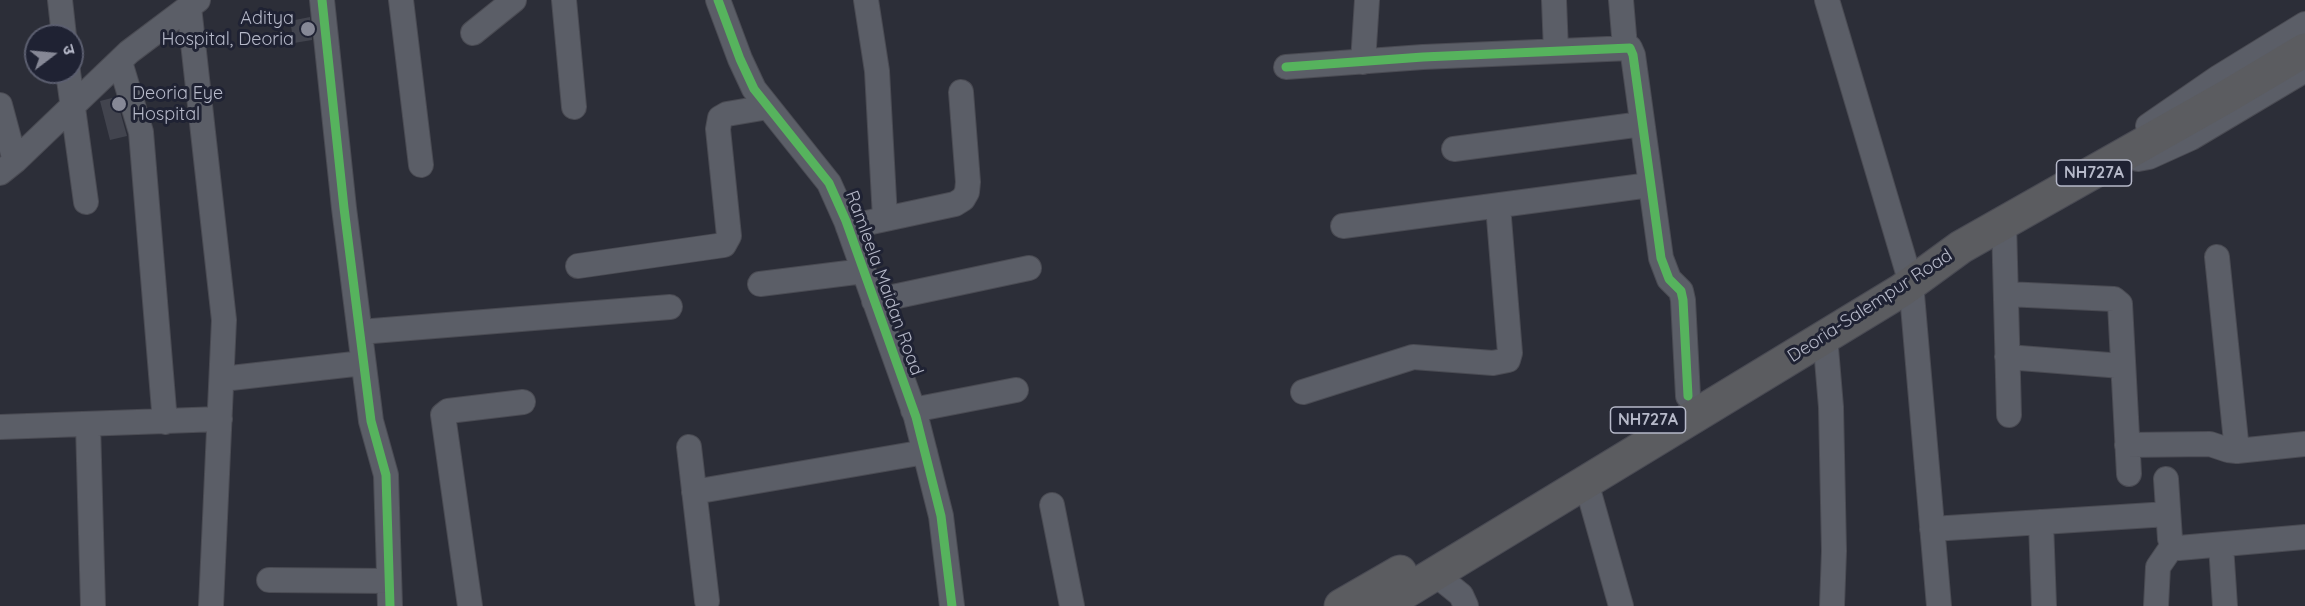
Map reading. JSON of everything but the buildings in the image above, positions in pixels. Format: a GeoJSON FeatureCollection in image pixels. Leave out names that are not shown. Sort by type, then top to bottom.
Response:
{"type":"FeatureCollection","features":[{"type":"Feature","properties":{"kind":"highway","name":"NH727A"},"geometry":{"type":"LineString","coordinates":[[2004,223],[2305,50]]}},
{"type":"Feature","properties":{"kind":"highway","name":"Deoria-Salempur Road"},"geometry":{"type":"LineString","coordinates":[[1382,606],[1419,589],[1586,482],[1826,336],[1909,276],[2004,223]]}},
{"type":"Feature","properties":{"kind":"highway","name":"Deoria-Salempur Road"},"geometry":{"type":"LineString","coordinates":[[1341,606],[1473,530],[1688,396],[1892,275],[1909,276]]}},
{"type":"Feature","properties":{"kind":"street"},"geometry":{"type":"LineString","coordinates":[[60,0],[63,24]]}},
{"type":"Feature","properties":{"kind":"street"},"geometry":{"type":"LineString","coordinates":[[322,0],[363,363],[371,421],[387,475],[390,606]]}},
{"type":"Feature","properties":{"kind":"street"},"geometry":{"type":"LineString","coordinates":[[401,0],[421,165]]}},
{"type":"Feature","properties":{"kind":"street"},"geometry":{"type":"LineString","coordinates":[[473,33],[514,0]]}},
{"type":"Feature","properties":{"kind":"street"},"geometry":{"type":"LineString","coordinates":[[564,0],[574,107]]}},
{"type":"Feature","properties":{"kind":"street","name":"Ramleela Maidan Road"},"geometry":{"type":"LineString","coordinates":[[718,0],[754,89],[829,183],[848,227],[913,410],[925,452],[941,516],[952,606]]}},
{"type":"Feature","properties":{"kind":"street"},"geometry":{"type":"LineString","coordinates":[[866,0],[878,71],[885,218]]}},
{"type":"Feature","properties":{"kind":"street"},"geometry":{"type":"LineString","coordinates":[[1363,62],[1367,0]]}},
{"type":"Feature","properties":{"kind":"street"},"geometry":{"type":"LineString","coordinates":[[1554,0],[1556,51]]}},
{"type":"Feature","properties":{"kind":"street"},"geometry":{"type":"LineString","coordinates":[[1621,0],[1625,47]]}},
{"type":"Feature","properties":{"kind":"street"},"geometry":{"type":"LineString","coordinates":[[1827,0],[1909,276],[1939,606]]}},
{"type":"Feature","properties":{"kind":"street"},"geometry":{"type":"LineString","coordinates":[[8,167],[120,62],[194,3]]}},
{"type":"Feature","properties":{"kind":"street"},"geometry":{"type":"LineString","coordinates":[[194,3],[224,320],[211,606]]}},
{"type":"Feature","properties":{"kind":"street"},"geometry":{"type":"LineString","coordinates":[[2108,165],[2132,139],[2149,125],[2219,77],[2305,24]]}},
{"type":"Feature","properties":{"kind":"street"},"geometry":{"type":"LineString","coordinates":[[1286,67],[1630,48],[1633,55],[1661,258],[1669,279],[1681,291],[1683,300],[1688,396]]}},
{"type":"Feature","properties":{"kind":"street"},"geometry":{"type":"LineString","coordinates":[[120,62],[141,132],[165,422]]}},
{"type":"Feature","properties":{"kind":"street"},"geometry":{"type":"LineString","coordinates":[[2108,165],[2149,157],[2191,138],[2305,70]]}},
{"type":"Feature","properties":{"kind":"street"},"geometry":{"type":"LineString","coordinates":[[69,84],[86,202]]}},
{"type":"Feature","properties":{"kind":"street"},"geometry":{"type":"LineString","coordinates":[[848,227],[956,204],[963,199],[968,182],[962,92]]}},
{"type":"Feature","properties":{"kind":"street"},"geometry":{"type":"LineString","coordinates":[[0,105],[8,167]]}},
{"type":"Feature","properties":{"kind":"street"},"geometry":{"type":"LineString","coordinates":[[578,266],[724,245],[729,236],[718,129],[720,118],[728,114],[768,107]]}},
{"type":"Feature","properties":{"kind":"street"},"geometry":{"type":"LineString","coordinates":[[1454,149],[1642,124]]}},
{"type":"Feature","properties":{"kind":"street"},"geometry":{"type":"LineString","coordinates":[[1343,226],[1650,185]]}},
{"type":"Feature","properties":{"kind":"street"},"geometry":{"type":"LineString","coordinates":[[1303,392],[1413,357],[1493,363],[1508,360],[1510,353],[1498,206]]}},
{"type":"Feature","properties":{"kind":"street"},"geometry":{"type":"LineString","coordinates":[[2004,223],[2009,415]]}},
{"type":"Feature","properties":{"kind":"street"},"geometry":{"type":"LineString","coordinates":[[2217,256],[2237,451]]}},
{"type":"Feature","properties":{"kind":"street"},"geometry":{"type":"LineString","coordinates":[[874,301],[1029,268]]}},
{"type":"Feature","properties":{"kind":"street"},"geometry":{"type":"LineString","coordinates":[[760,284],[864,271]]}},
{"type":"Feature","properties":{"kind":"street"},"geometry":{"type":"LineString","coordinates":[[2006,294],[2117,301],[2121,309],[2129,474]]}},
{"type":"Feature","properties":{"kind":"street"},"geometry":{"type":"LineString","coordinates":[[360,332],[670,307]]}},
{"type":"Feature","properties":{"kind":"street"},"geometry":{"type":"LineString","coordinates":[[1826,336],[1831,407],[1834,551],[1832,606]]}},
{"type":"Feature","properties":{"kind":"street"},"geometry":{"type":"LineString","coordinates":[[2007,357],[2122,366]]}},
{"type":"Feature","properties":{"kind":"street"},"geometry":{"type":"LineString","coordinates":[[222,379],[363,363]]}},
{"type":"Feature","properties":{"kind":"street"},"geometry":{"type":"LineString","coordinates":[[913,410],[1017,390]]}},
{"type":"Feature","properties":{"kind":"street"},"geometry":{"type":"LineString","coordinates":[[470,606],[443,415],[448,411],[523,402]]}},
{"type":"Feature","properties":{"kind":"street"},"geometry":{"type":"LineString","coordinates":[[0,428],[220,419]]}},
{"type":"Feature","properties":{"kind":"street"},"geometry":{"type":"LineString","coordinates":[[88,424],[93,606]]}},
{"type":"Feature","properties":{"kind":"street"},"geometry":{"type":"LineString","coordinates":[[2127,445],[2210,444],[2237,451],[2305,444]]}},
{"type":"Feature","properties":{"kind":"street"},"geometry":{"type":"LineString","coordinates":[[689,447],[707,601]]}},
{"type":"Feature","properties":{"kind":"street"},"geometry":{"type":"LineString","coordinates":[[694,492],[925,452]]}},
{"type":"Feature","properties":{"kind":"street"},"geometry":{"type":"LineString","coordinates":[[2166,479],[2170,539],[2179,548],[2305,537]]}},
{"type":"Feature","properties":{"kind":"street"},"geometry":{"type":"LineString","coordinates":[[1586,482],[1621,606]]}},
{"type":"Feature","properties":{"kind":"street"},"geometry":{"type":"LineString","coordinates":[[1052,505],[1072,606]]}},
{"type":"Feature","properties":{"kind":"street"},"geometry":{"type":"LineString","coordinates":[[1932,529],[2168,514]]}},
{"type":"Feature","properties":{"kind":"street"},"geometry":{"type":"LineString","coordinates":[[2041,522],[2044,606]]}},
{"type":"Feature","properties":{"kind":"street"},"geometry":{"type":"LineString","coordinates":[[2156,606],[2158,567],[2173,544]]}},
{"type":"Feature","properties":{"kind":"street"},"geometry":{"type":"LineString","coordinates":[[2221,545],[2225,606]]}},
{"type":"Feature","properties":{"kind":"street"},"geometry":{"type":"LineString","coordinates":[[269,580],[389,581]]}},
{"type":"Feature","properties":{"kind":"street"},"geometry":{"type":"LineString","coordinates":[[1419,589],[1461,595],[1466,606]]}},
{"type":"Feature","properties":{"kind":"cycle path"},"geometry":{"type":"LineString","coordinates":[[322,0],[344,208],[371,421],[386,475],[390,606]]}},
{"type":"Feature","properties":{"kind":"cycle path"},"geometry":{"type":"LineString","coordinates":[[718,0],[754,89],[829,183],[846,221],[916,417],[941,516],[952,606]]}},
{"type":"Feature","properties":{"kind":"cycle path"},"geometry":{"type":"LineString","coordinates":[[1286,67],[1423,57],[1630,48],[1633,55],[1661,258],[1669,279],[1681,291],[1683,300],[1688,396]]}},
{"type":"Feature","properties":{"kind":"place","name":"Aditya Hospital, Deoria"},"geometry":{"type":"Point","coordinates":[308,29]}},
{"type":"Feature","properties":{"kind":"place","name":"Deoria Eye Hospital"},"geometry":{"type":"Point","coordinates":[119,104]}}]}
